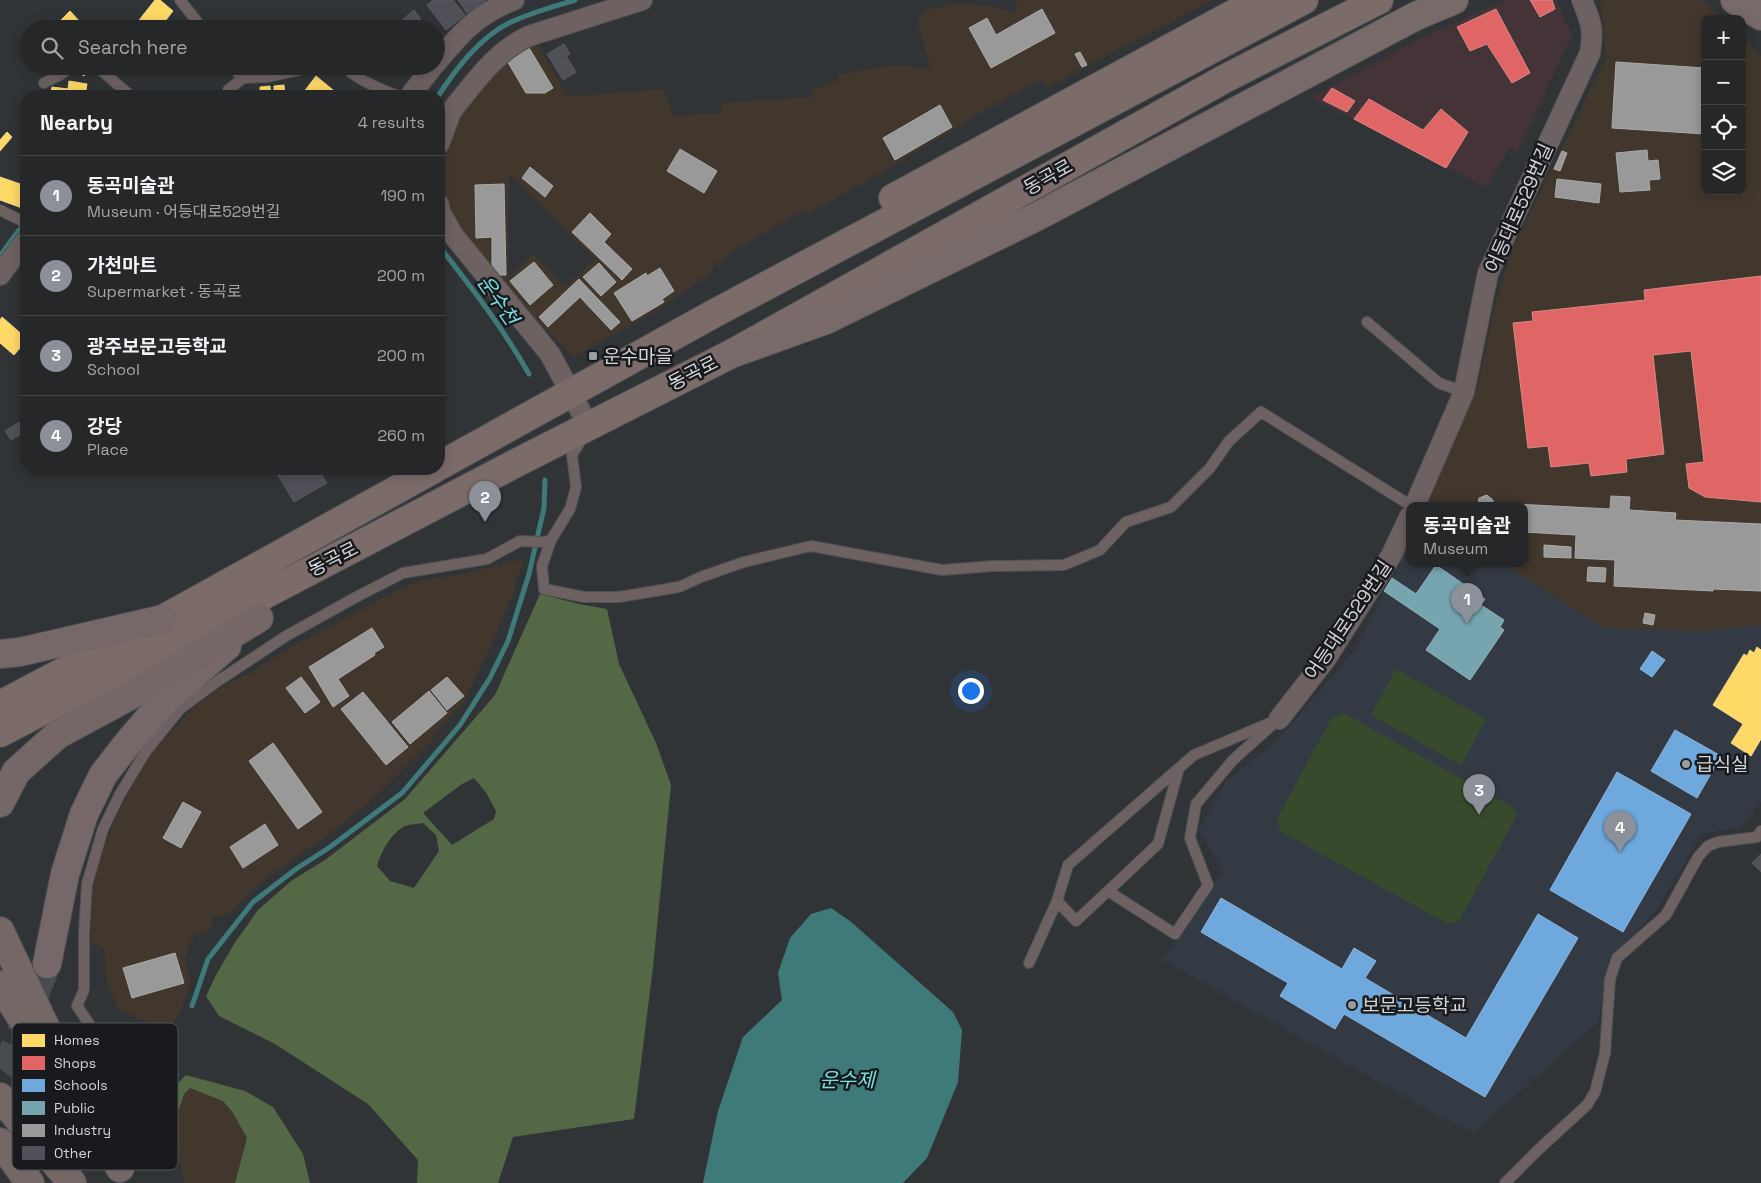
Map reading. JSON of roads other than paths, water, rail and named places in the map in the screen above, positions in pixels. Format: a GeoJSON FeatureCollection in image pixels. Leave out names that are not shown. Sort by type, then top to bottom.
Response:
{"type":"FeatureCollection","features":[{"type":"Feature","properties":{"kind":"highway"},"geometry":{"type":"LineString","coordinates":[[0,803],[16,772],[57,735],[135,693],[259,618]]}},
{"type":"Feature","properties":{"kind":"highway"},"geometry":{"type":"LineString","coordinates":[[47,964],[65,874],[84,814],[103,776],[162,703],[259,618]]}},
{"type":"Feature","properties":{"kind":"highway"},"geometry":{"type":"LineString","coordinates":[[0,654],[20,652],[162,619]]}},
{"type":"Feature","properties":{"kind":"highway"},"geometry":{"type":"LineString","coordinates":[[0,931],[43,1023]]}},
{"type":"Feature","properties":{"kind":"highway"},"geometry":{"type":"LineString","coordinates":[[0,986],[24,1023]]}},
{"type":"Feature","properties":{"kind":"highway"},"geometry":{"type":"LineString","coordinates":[[0,1097],[12,1111]]}},
{"type":"Feature","properties":{"kind":"highway"},"geometry":{"type":"LineString","coordinates":[[0,1142],[12,1158]]}},
{"type":"Feature","properties":{"kind":"highway"},"geometry":{"type":"LineString","coordinates":[[20,1170],[30,1183]]}},
{"type":"Feature","properties":{"kind":"highway"},"geometry":{"type":"LineString","coordinates":[[61,1170],[72,1183]]}},
{"type":"Feature","properties":{"kind":"main road"},"geometry":{"type":"LineString","coordinates":[[715,314],[796,252],[1259,0]]}},
{"type":"Feature","properties":{"kind":"main road","name":"동곡로"},"geometry":{"type":"LineString","coordinates":[[445,463],[715,314],[1304,0]]}},
{"type":"Feature","properties":{"kind":"main road","name":"동곡로"},"geometry":{"type":"LineString","coordinates":[[0,733],[520,461],[731,354],[1226,78],[1379,0]]}},
{"type":"Feature","properties":{"kind":"main road"},"geometry":{"type":"LineString","coordinates":[[731,354],[826,320],[1010,230],[1416,16],[1454,0]]}},
{"type":"Feature","properties":{"kind":"main road"},"geometry":{"type":"LineString","coordinates":[[1735,0],[1761,14]]}},
{"type":"Feature","properties":{"kind":"main road"},"geometry":{"type":"LineString","coordinates":[[1750,0],[1761,14]]}},
{"type":"Feature","properties":{"kind":"main road","name":"동곡로"},"geometry":{"type":"LineString","coordinates":[[0,704],[162,619],[423,475]]}},
{"type":"Feature","properties":{"kind":"main road"},"geometry":{"type":"LineString","coordinates":[[259,618],[386,531]]}},
{"type":"Feature","properties":{"kind":"street"},"geometry":{"type":"LineString","coordinates":[[445,53],[465,30],[486,12],[514,0]]}},
{"type":"Feature","properties":{"kind":"street"},"geometry":{"type":"LineString","coordinates":[[445,90],[492,61],[513,44],[548,30],[642,0]]}},
{"type":"Feature","properties":{"kind":"street","name":"어등대로529번길"},"geometry":{"type":"LineString","coordinates":[[1415,502],[1464,392],[1488,273],[1590,53],[1592,23],[1582,0]]}},
{"type":"Feature","properties":{"kind":"street"},"geometry":{"type":"LineString","coordinates":[[431,90],[432,75]]}},
{"type":"Feature","properties":{"kind":"street"},"geometry":{"type":"LineString","coordinates":[[445,221],[453,235],[550,354],[588,427]]}},
{"type":"Feature","properties":{"kind":"street"},"geometry":{"type":"LineString","coordinates":[[0,275],[20,248]]}},
{"type":"Feature","properties":{"kind":"street","name":"어등대로529번길"},"geometry":{"type":"LineString","coordinates":[[1279,719],[1330,652],[1391,556],[1406,524]]}},
{"type":"Feature","properties":{"kind":"lane"},"geometry":{"type":"LineString","coordinates":[[180,0],[196,20]]}},
{"type":"Feature","properties":{"kind":"lane"},"geometry":{"type":"LineString","coordinates":[[44,83],[60,75]]}},
{"type":"Feature","properties":{"kind":"lane"},"geometry":{"type":"LineString","coordinates":[[106,75],[124,90]]}},
{"type":"Feature","properties":{"kind":"lane"},"geometry":{"type":"LineString","coordinates":[[241,75],[244,78]]}},
{"type":"Feature","properties":{"kind":"lane"},"geometry":{"type":"LineString","coordinates":[[228,90],[244,78],[277,75]]}},
{"type":"Feature","properties":{"kind":"lane"},"geometry":{"type":"LineString","coordinates":[[354,75],[383,90]]}},
{"type":"Feature","properties":{"kind":"lane"},"geometry":{"type":"LineString","coordinates":[[0,210],[20,220]]}},
{"type":"Feature","properties":{"kind":"lane"},"geometry":{"type":"LineString","coordinates":[[1367,322],[1439,383],[1464,392]]}},
{"type":"Feature","properties":{"kind":"lane"},"geometry":{"type":"LineString","coordinates":[[588,427],[572,455],[576,487],[570,509],[548,541],[542,566],[544,588],[584,597],[620,597],[679,587],[744,562],[811,546],[942,570],[993,566],[1064,565],[1100,550],[1126,522],[1171,507],[1210,468],[1230,441],[1261,412],[1406,503]]}},
{"type":"Feature","properties":{"kind":"lane"},"geometry":{"type":"LineString","coordinates":[[89,1023],[77,1006],[84,990],[84,933],[87,884],[103,829],[120,794],[146,750],[180,709],[218,681],[302,627],[403,573],[487,560],[520,541],[548,541]]}},
{"type":"Feature","properties":{"kind":"lane"},"geometry":{"type":"LineString","coordinates":[[1029,963],[1057,901],[1068,866],[1194,755],[1279,719]]}},
{"type":"Feature","properties":{"kind":"lane"},"geometry":{"type":"LineString","coordinates":[[1108,891],[1175,934],[1208,885],[1190,838],[1196,804],[1233,760],[1279,719]]}},
{"type":"Feature","properties":{"kind":"lane"},"geometry":{"type":"LineString","coordinates":[[1057,901],[1076,921],[1158,844],[1179,768]]}},
{"type":"Feature","properties":{"kind":"lane"},"geometry":{"type":"LineString","coordinates":[[1505,1183],[1587,1106],[1595,1092],[1605,1053],[1610,979],[1617,958],[1666,915],[1698,857],[1708,846],[1718,842],[1749,839],[1758,836],[1761,831]]}},
{"type":"Feature","properties":{"kind":"water","name":"운수제"},"geometry":{"type":"Polygon","coordinates":[[[831,908],[850,921],[953,1012],[962,1030],[958,1082],[927,1158],[903,1183],[703,1183],[718,1111],[743,1037],[782,1000],[778,973],[790,938],[811,914],[831,908]]]}},
{"type":"Feature","properties":{"kind":"waterway","name":"운수천"},"geometry":{"type":"LineString","coordinates":[[442,90],[469,55],[498,29],[525,16],[575,0]]}},
{"type":"Feature","properties":{"kind":"waterway"},"geometry":{"type":"LineString","coordinates":[[0,256],[20,229]]}},
{"type":"Feature","properties":{"kind":"waterway","name":"운수천"},"geometry":{"type":"LineString","coordinates":[[445,254],[498,324],[529,374]]}},
{"type":"Feature","properties":{"kind":"waterway"},"geometry":{"type":"LineString","coordinates":[[192,1006],[208,959],[253,902],[402,793],[460,725],[490,678],[508,641],[529,574],[544,508],[545,480]]}},
{"type":"Feature","properties":{"kind":"tunnel"},"geometry":{"type":"LineString","coordinates":[[24,1023],[47,964]]}},
{"type":"Feature","properties":{"kind":"tunnel"},"geometry":{"type":"LineString","coordinates":[[0,1069],[12,1052]]}},
{"type":"Feature","properties":{"kind":"place","name":"운수마을"},"geometry":{"type":"Point","coordinates":[593,356]}},
{"type":"Feature","properties":{"kind":"place","name":"가천마트"},"geometry":{"type":"Point","coordinates":[485,522]}},
{"type":"Feature","properties":{"kind":"place","name":"동곡미술관"},"geometry":{"type":"Point","coordinates":[1467,624]}},
{"type":"Feature","properties":{"kind":"place","name":"급식실"},"geometry":{"type":"Point","coordinates":[1686,764]}},
{"type":"Feature","properties":{"kind":"place","name":"광주보문고등학교"},"geometry":{"type":"Point","coordinates":[1479,815]}},
{"type":"Feature","properties":{"kind":"place","name":"강당"},"geometry":{"type":"Point","coordinates":[1620,852]}},
{"type":"Feature","properties":{"kind":"place","name":"보문고등학교"},"geometry":{"type":"Point","coordinates":[1352,1005]}}]}
